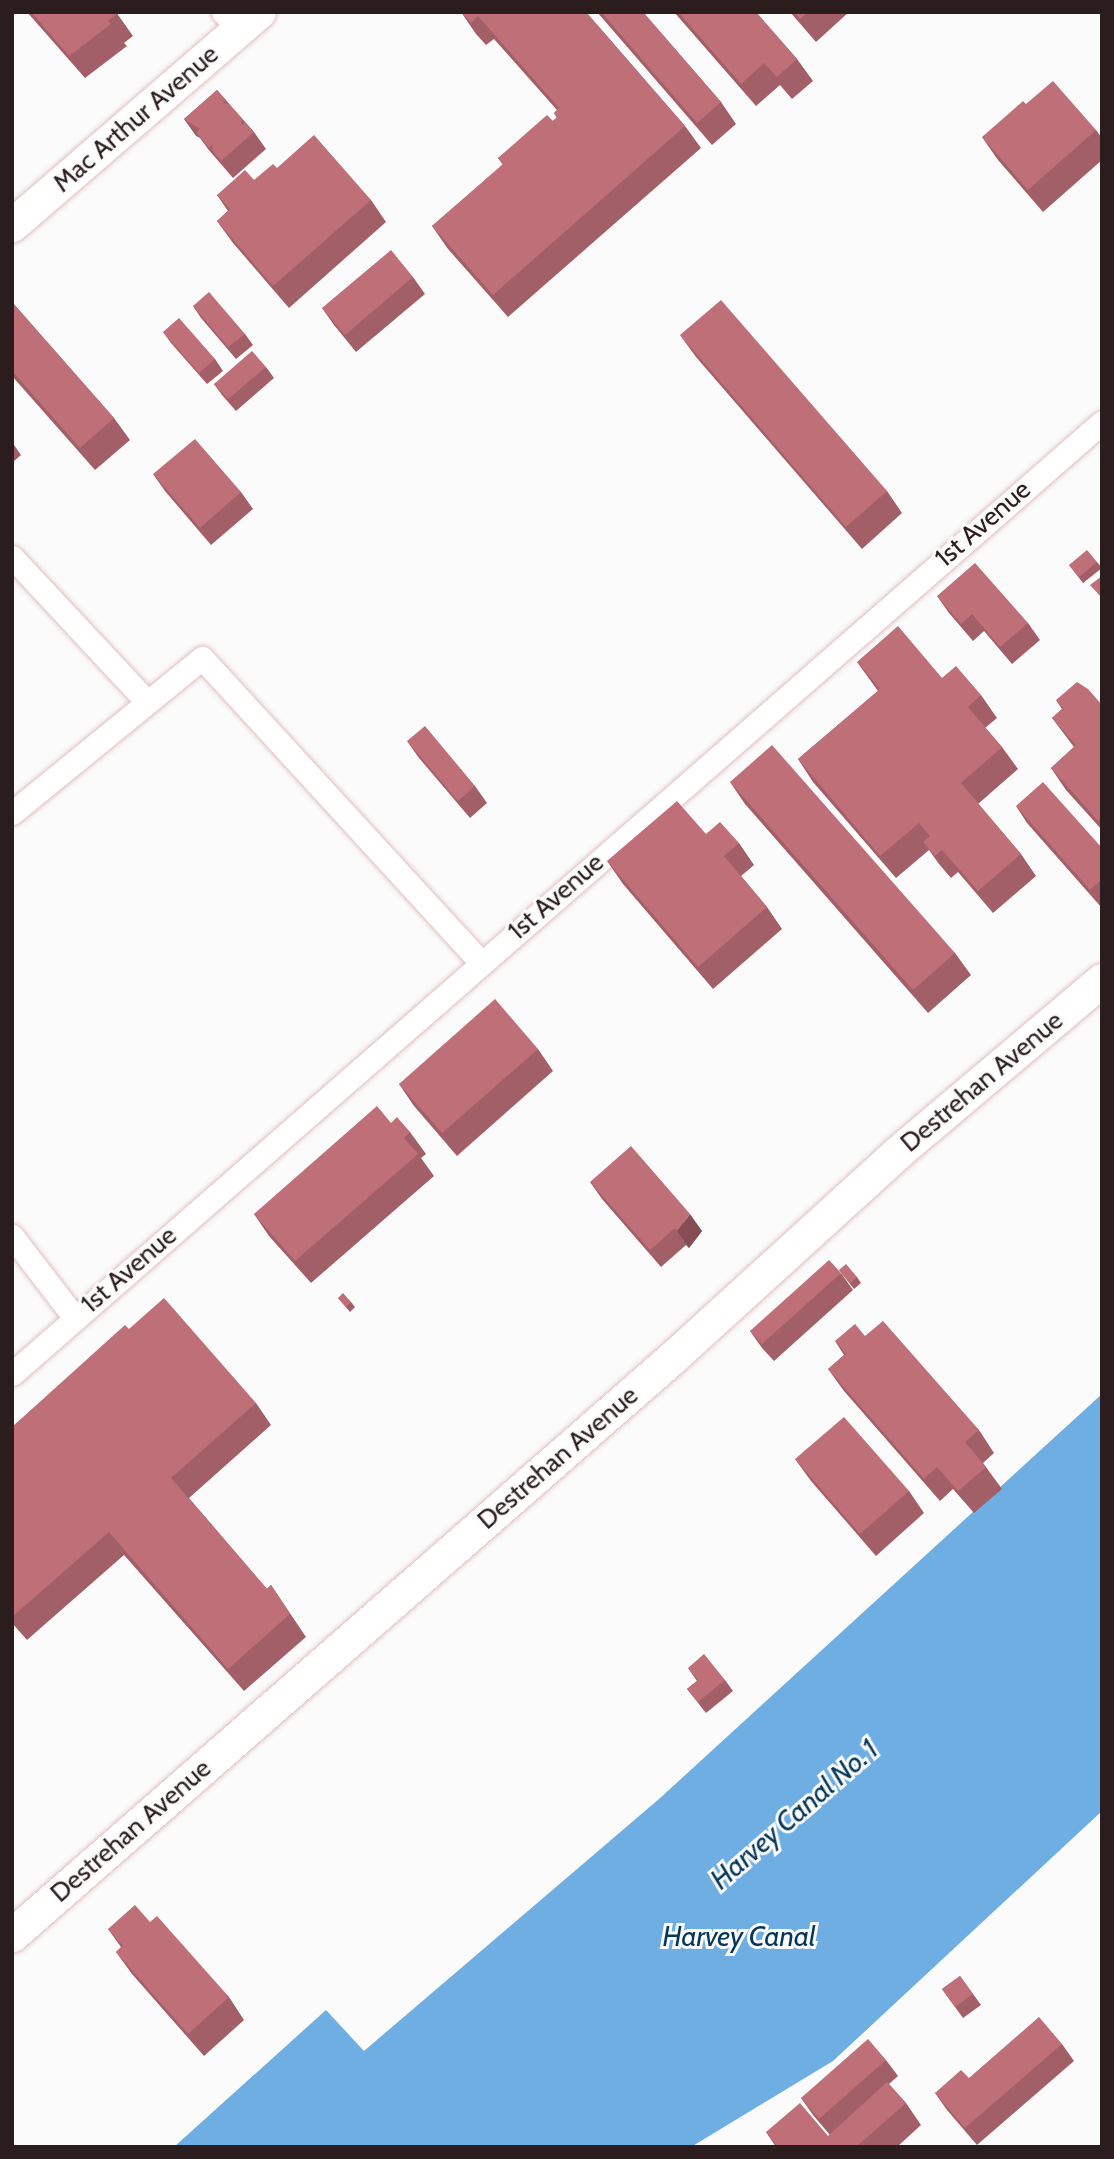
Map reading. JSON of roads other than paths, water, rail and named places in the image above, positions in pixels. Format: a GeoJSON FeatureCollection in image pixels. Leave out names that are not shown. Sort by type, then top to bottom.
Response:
{"type":"FeatureCollection","features":[{"type":"Feature","properties":{"kind":"main road","name":"Mac Arthur Avenue"},"geometry":{"type":"LineString","coordinates":[[12,225],[240,18]]}},
{"type":"Feature","properties":{"kind":"main road","name":"Destrehan Avenue"},"geometry":{"type":"LineString","coordinates":[[12,1935],[672,1359],[897,1153],[1102,980]]}},
{"type":"Feature","properties":{"kind":"street","name":"1st Avenue"},"geometry":{"type":"LineString","coordinates":[[12,1374],[1102,422]]}},
{"type":"Feature","properties":{"kind":"street"},"geometry":{"type":"LineString","coordinates":[[12,557],[147,702]]}},
{"type":"Feature","properties":{"kind":"street"},"geometry":{"type":"LineString","coordinates":[[12,813],[202,658],[481,962]]}},
{"type":"Feature","properties":{"kind":"street"},"geometry":{"type":"LineString","coordinates":[[12,1236],[75,1318]]}},
{"type":"Feature","properties":{"kind":"water","name":"Harvey Canal"},"geometry":{"type":"Polygon","coordinates":[[[1102,1394],[1102,1811],[833,2061],[691,2147],[174,2147],[326,2010],[364,2051],[659,1799],[1102,1394]]]}},
{"type":"Feature","properties":{"kind":"water label","name":"Harvey Canal No. 1"},"geometry":{"type":"Point","coordinates":[794,1814]}}]}
